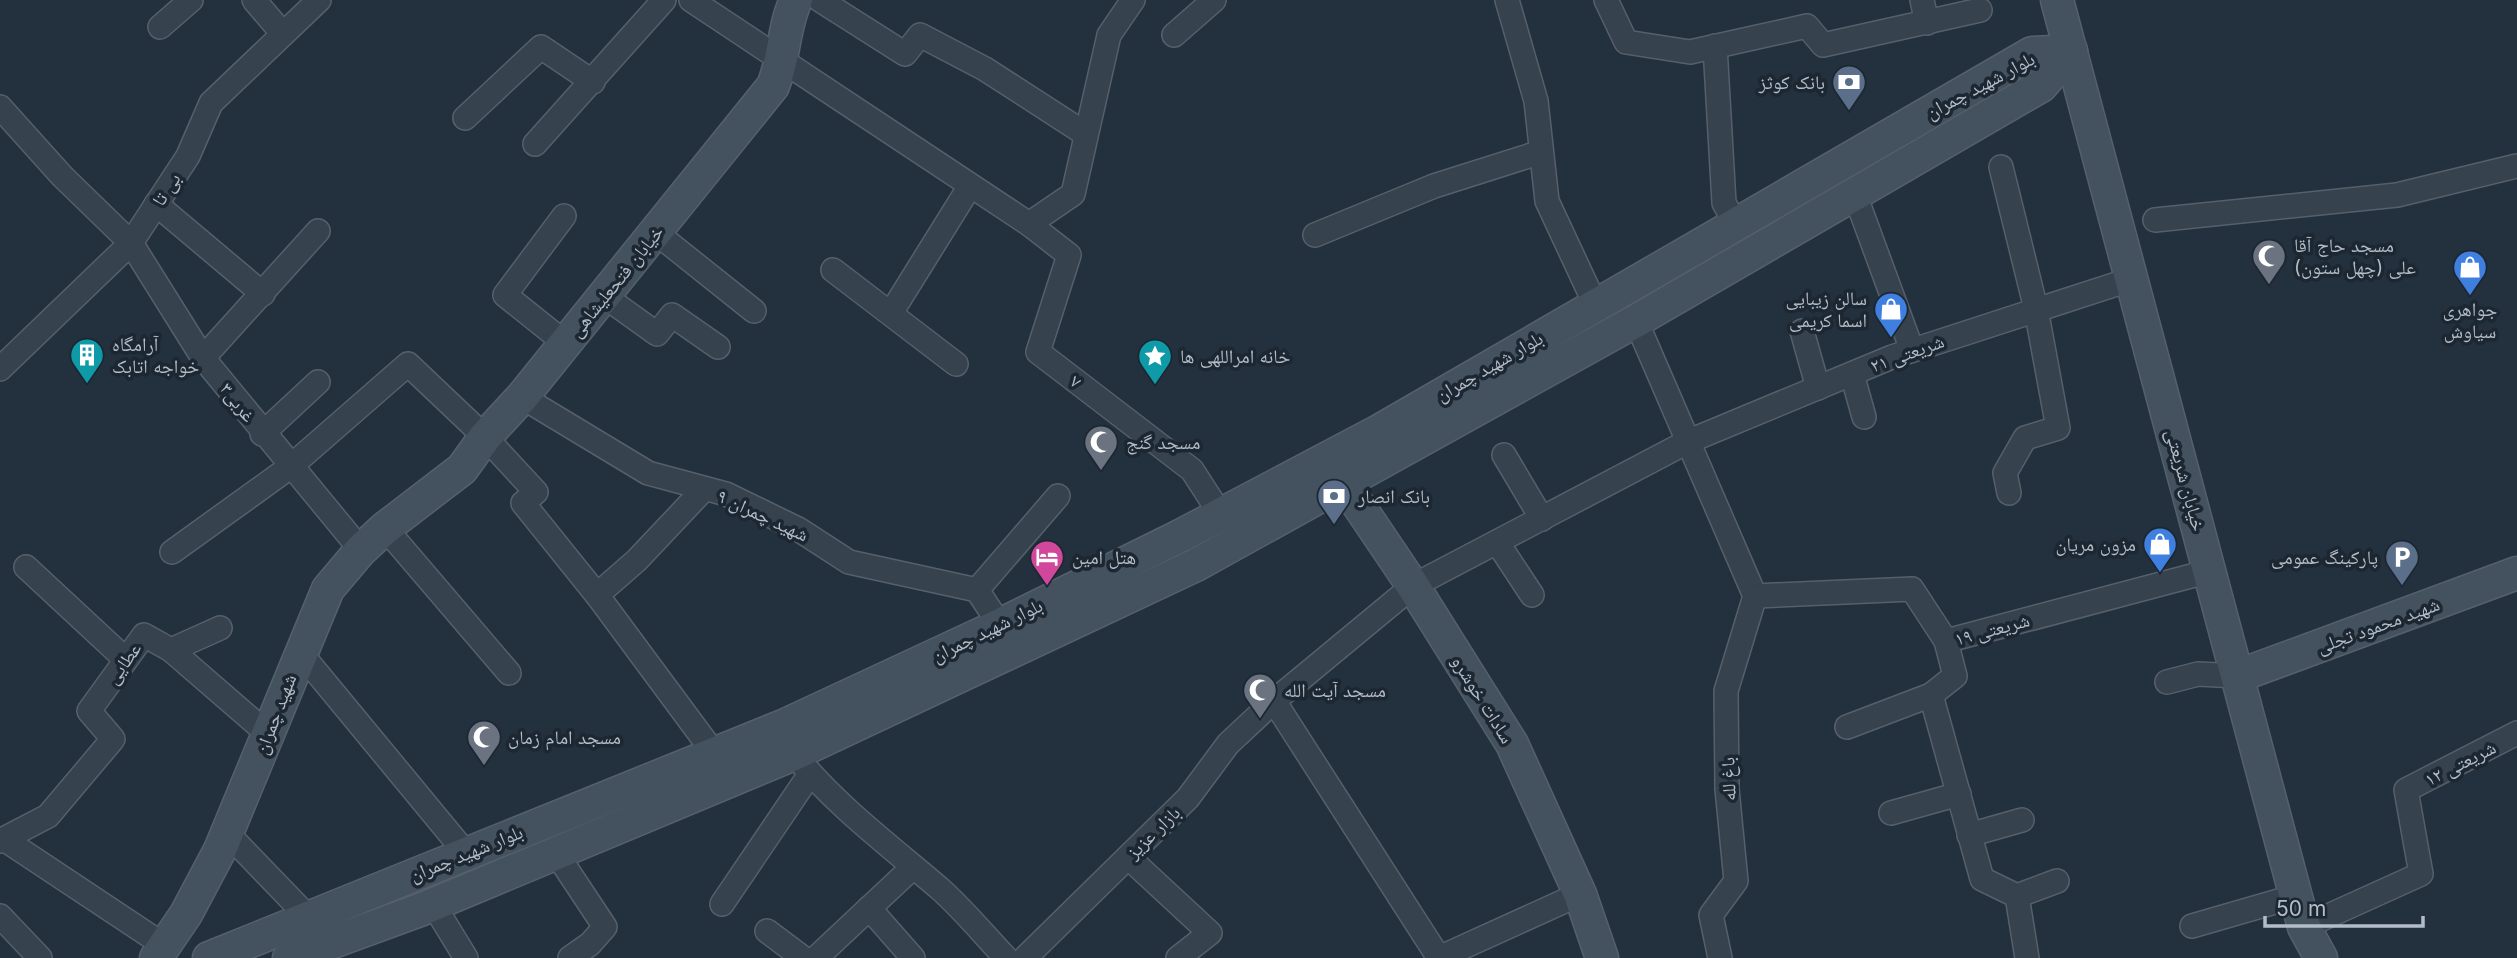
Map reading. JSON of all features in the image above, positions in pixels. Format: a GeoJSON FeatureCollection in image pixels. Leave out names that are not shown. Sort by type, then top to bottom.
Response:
{"type":"FeatureCollection","features":[{"type":"Feature","properties":{"kind":"main road","name":"خیابان فتحعلیشاهی"},"geometry":{"type":"LineString","coordinates":[[385,528],[463,469],[485,436],[522,397],[773,86],[783,62],[789,15],[795,0]]}},
{"type":"Feature","properties":{"kind":"main road","name":"خیابان شریعتی"},"geometry":{"type":"LineString","coordinates":[[2057,0],[2304,927],[2321,958]]}},
{"type":"Feature","properties":{"kind":"main road","name":"بلوار شهید چمران"},"geometry":{"type":"LineString","coordinates":[[289,958],[433,904],[796,751],[1196,565],[1335,471],[1595,304],[2032,53],[2071,51]]}},
{"type":"Feature","properties":{"kind":"main road","name":"بلوار شهید چمران"},"geometry":{"type":"LineString","coordinates":[[215,955],[715,753],[796,751],[1000,625],[1221,515],[1335,471],[1636,321],[1845,197],[2041,86],[2071,51]]}},
{"type":"Feature","properties":{"kind":"main road"},"geometry":{"type":"LineString","coordinates":[[1823,173],[1845,197]]}},
{"type":"Feature","properties":{"kind":"main road","name":"سادات خوشرو"},"geometry":{"type":"LineString","coordinates":[[1335,471],[1413,586],[1512,744],[1580,894],[1602,958]]}},
{"type":"Feature","properties":{"kind":"main road","name":"شهید چمران"},"geometry":{"type":"LineString","coordinates":[[160,952],[186,914],[227,834],[299,652],[328,589],[361,550],[385,528]]}},
{"type":"Feature","properties":{"kind":"main road","name":"شهید محمود تجلی"},"geometry":{"type":"LineString","coordinates":[[2238,676],[2517,573]]}},
{"type":"Feature","properties":{"kind":"main road"},"geometry":{"type":"LineString","coordinates":[[186,914],[193,931],[215,955]]}},
{"type":"Feature","properties":{"kind":"street"},"geometry":{"type":"LineString","coordinates":[[160,27],[191,0]]}},
{"type":"Feature","properties":{"kind":"street"},"geometry":{"type":"LineString","coordinates":[[254,0],[283,34]]}},
{"type":"Feature","properties":{"kind":"street","name":"بی تا"},"geometry":{"type":"LineString","coordinates":[[0,369],[131,243],[188,156],[211,103],[320,0]]}},
{"type":"Feature","properties":{"kind":"street"},"geometry":{"type":"LineString","coordinates":[[535,144],[664,0]]}},
{"type":"Feature","properties":{"kind":"street"},"geometry":{"type":"LineString","coordinates":[[691,0],[1029,224],[1073,194],[1084,133],[1109,35],[1133,0]]}},
{"type":"Feature","properties":{"kind":"street"},"geometry":{"type":"LineString","coordinates":[[820,0],[905,54],[920,35],[985,69],[1084,133]]}},
{"type":"Feature","properties":{"kind":"street"},"geometry":{"type":"LineString","coordinates":[[1174,35],[1214,0]]}},
{"type":"Feature","properties":{"kind":"street"},"geometry":{"type":"LineString","coordinates":[[1606,0],[1626,42],[1690,52],[1807,26],[1823,45],[1980,9]]}},
{"type":"Feature","properties":{"kind":"street"},"geometry":{"type":"LineString","coordinates":[[1922,0],[1927,23]]}},
{"type":"Feature","properties":{"kind":"street"},"geometry":{"type":"LineString","coordinates":[[1512,2],[1536,101],[1547,201],[1595,304]]}},
{"type":"Feature","properties":{"kind":"street"},"geometry":{"type":"LineString","coordinates":[[1715,46],[1724,203],[1735,223]]}},
{"type":"Feature","properties":{"kind":"street"},"geometry":{"type":"LineString","coordinates":[[465,118],[541,47],[593,82]]}},
{"type":"Feature","properties":{"kind":"street","name":"غربی۳"},"geometry":{"type":"LineString","coordinates":[[0,107],[62,176],[131,243],[203,358],[262,434],[361,550]]}},
{"type":"Feature","properties":{"kind":"street"},"geometry":{"type":"LineString","coordinates":[[1315,236],[1434,186],[1541,152]]}},
{"type":"Feature","properties":{"kind":"street"},"geometry":{"type":"LineString","coordinates":[[2155,220],[2397,195],[2517,166]]}},
{"type":"Feature","properties":{"kind":"street"},"geometry":{"type":"LineString","coordinates":[[2001,167],[2036,309],[2058,428],[2025,438],[2005,473],[2009,493]]}},
{"type":"Feature","properties":{"kind":"street"},"geometry":{"type":"LineString","coordinates":[[891,313],[970,187]]}},
{"type":"Feature","properties":{"kind":"street"},"geometry":{"type":"LineString","coordinates":[[1845,197],[1912,350]]}},
{"type":"Feature","properties":{"kind":"street"},"geometry":{"type":"LineString","coordinates":[[156,204],[262,294]]}},
{"type":"Feature","properties":{"kind":"street"},"geometry":{"type":"LineString","coordinates":[[564,216],[505,295],[565,343]]}},
{"type":"Feature","properties":{"kind":"street","name":"۷"},"geometry":{"type":"LineString","coordinates":[[1029,224],[1069,255],[1038,352],[1192,470],[1221,515]]}},
{"type":"Feature","properties":{"kind":"street"},"geometry":{"type":"LineString","coordinates":[[203,358],[318,231]]}},
{"type":"Feature","properties":{"kind":"street"},"geometry":{"type":"LineString","coordinates":[[655,232],[754,311]]}},
{"type":"Feature","properties":{"kind":"street"},"geometry":{"type":"LineString","coordinates":[[833,270],[956,364]]}},
{"type":"Feature","properties":{"kind":"street","name":"شریعتی ۲۱"},"geometry":{"type":"LineString","coordinates":[[1497,542],[1688,442],[1818,388],[1912,350],[2132,279]]}},
{"type":"Feature","properties":{"kind":"street"},"geometry":{"type":"LineString","coordinates":[[604,296],[657,334],[672,315],[718,347]]}},
{"type":"Feature","properties":{"kind":"street"},"geometry":{"type":"LineString","coordinates":[[1636,321],[1755,596]]}},
{"type":"Feature","properties":{"kind":"street"},"geometry":{"type":"LineString","coordinates":[[1802,331],[1818,388]]}},
{"type":"Feature","properties":{"kind":"street"},"geometry":{"type":"LineString","coordinates":[[172,552],[290,467],[408,364],[485,436],[536,492],[523,503],[597,595],[715,753]]}},
{"type":"Feature","properties":{"kind":"street"},"geometry":{"type":"LineString","coordinates":[[1852,374],[1864,417]]}},
{"type":"Feature","properties":{"kind":"street"},"geometry":{"type":"LineString","coordinates":[[262,434],[318,382]]}},
{"type":"Feature","properties":{"kind":"street","name":"شهید چمران ۹"},"geometry":{"type":"LineString","coordinates":[[522,397],[648,473],[726,494],[798,529],[849,562],[977,590]]}},
{"type":"Feature","properties":{"kind":"street"},"geometry":{"type":"LineString","coordinates":[[1504,455],[1542,519]]}},
{"type":"Feature","properties":{"kind":"street"},"geometry":{"type":"LineString","coordinates":[[597,595],[637,560],[704,489]]}},
{"type":"Feature","properties":{"kind":"street"},"geometry":{"type":"LineString","coordinates":[[1000,625],[977,590],[1058,496]]}},
{"type":"Feature","properties":{"kind":"street"},"geometry":{"type":"LineString","coordinates":[[385,528],[509,673]]}},
{"type":"Feature","properties":{"kind":"street"},"geometry":{"type":"LineString","coordinates":[[1497,542],[1532,595]]}},
{"type":"Feature","properties":{"kind":"street","name":"بازار عزیز"},"geometry":{"type":"LineString","coordinates":[[1025,958],[1188,798],[1228,744],[1274,701],[1413,586],[1497,542]]}},
{"type":"Feature","properties":{"kind":"street"},"geometry":{"type":"LineString","coordinates":[[26,567],[124,658]]}},
{"type":"Feature","properties":{"kind":"street","name":"شریعتی ۱۹"},"geometry":{"type":"LineString","coordinates":[[1755,596],[1912,589],[1946,641],[2210,571]]}},
{"type":"Feature","properties":{"kind":"street","name":"باغ لله"},"geometry":{"type":"LineString","coordinates":[[1720,958],[1711,915],[1736,881],[1727,789],[1726,691],[1755,596]]}},
{"type":"Feature","properties":{"kind":"street"},"geometry":{"type":"LineString","coordinates":[[171,650],[220,628]]}},
{"type":"Feature","properties":{"kind":"street","name":"عطایی"},"geometry":{"type":"LineString","coordinates":[[2,840],[48,816],[113,739],[89,711],[124,658],[144,635],[171,650],[268,734]]}},
{"type":"Feature","properties":{"kind":"street"},"geometry":{"type":"LineString","coordinates":[[1847,727],[1931,695],[1955,676],[1946,641]]}},
{"type":"Feature","properties":{"kind":"street"},"geometry":{"type":"LineString","coordinates":[[299,652],[465,852]]}},
{"type":"Feature","properties":{"kind":"street"},"geometry":{"type":"LineString","coordinates":[[2167,682],[2198,674],[2238,676]]}},
{"type":"Feature","properties":{"kind":"street"},"geometry":{"type":"LineString","coordinates":[[1931,695],[1982,879],[2017,896],[2057,881]]}},
{"type":"Feature","properties":{"kind":"street"},"geometry":{"type":"LineString","coordinates":[[1274,701],[1439,958],[1580,894]]}},
{"type":"Feature","properties":{"kind":"street","name":"شریعتی ۱۲"},"geometry":{"type":"LineString","coordinates":[[2304,927],[2421,874],[2406,790],[2517,733]]}},
{"type":"Feature","properties":{"kind":"street"},"geometry":{"type":"LineString","coordinates":[[722,904],[796,751],[912,868],[941,890],[1006,958]]}},
{"type":"Feature","properties":{"kind":"street"},"geometry":{"type":"LineString","coordinates":[[1891,813],[1959,794]]}},
{"type":"Feature","properties":{"kind":"street"},"geometry":{"type":"LineString","coordinates":[[1969,835],[2022,820]]}},
{"type":"Feature","properties":{"kind":"street"},"geometry":{"type":"LineString","coordinates":[[227,834],[309,918]]}},
{"type":"Feature","properties":{"kind":"street"},"geometry":{"type":"LineString","coordinates":[[2,840],[160,952]]}},
{"type":"Feature","properties":{"kind":"street"},"geometry":{"type":"LineString","coordinates":[[556,853],[598,943],[569,958]]}},
{"type":"Feature","properties":{"kind":"street"},"geometry":{"type":"LineString","coordinates":[[1128,857],[1210,933],[1178,958]]}},
{"type":"Feature","properties":{"kind":"street"},"geometry":{"type":"LineString","coordinates":[[816,958],[912,868]]}},
{"type":"Feature","properties":{"kind":"street"},"geometry":{"type":"LineString","coordinates":[[2017,896],[2024,957]]}},
{"type":"Feature","properties":{"kind":"street"},"geometry":{"type":"LineString","coordinates":[[2192,926],[2296,896]]}},
{"type":"Feature","properties":{"kind":"street"},"geometry":{"type":"LineString","coordinates":[[433,904],[466,958]]}},
{"type":"Feature","properties":{"kind":"street"},"geometry":{"type":"LineString","coordinates":[[869,908],[913,958]]}},
{"type":"Feature","properties":{"kind":"street"},"geometry":{"type":"LineString","coordinates":[[0,916],[40,958]]}},
{"type":"Feature","properties":{"kind":"street"},"geometry":{"type":"LineString","coordinates":[[767,931],[803,958]]}},
{"type":"Feature","properties":{"kind":"place","name":"بانک کوثز"},"geometry":{"type":"Point","coordinates":[1849,112]}},
{"type":"Feature","properties":{"kind":"place","name":"مسجد حاج آقا علی (چهل ستون)"},"geometry":{"type":"Point","coordinates":[2269,286]}},
{"type":"Feature","properties":{"kind":"place","name":"جواهری سیاوش"},"geometry":{"type":"Point","coordinates":[2470,297]}},
{"type":"Feature","properties":{"kind":"place","name":"سالن زیبایی اسما کریمی"},"geometry":{"type":"Point","coordinates":[1891,339]}},
{"type":"Feature","properties":{"kind":"place","name":"آرامگاه خواجه اتابک"},"geometry":{"type":"Point","coordinates":[87,385]}},
{"type":"Feature","properties":{"kind":"place","name":"خانه امراللهی ها"},"geometry":{"type":"Point","coordinates":[1155,386]}},
{"type":"Feature","properties":{"kind":"place","name":"مسجد گنج"},"geometry":{"type":"Point","coordinates":[1101,472]}},
{"type":"Feature","properties":{"kind":"place","name":"بانک انصار"},"geometry":{"type":"Point","coordinates":[1334,526]}},
{"type":"Feature","properties":{"kind":"place","name":"مزون مریان"},"geometry":{"type":"Point","coordinates":[2160,574]}},
{"type":"Feature","properties":{"kind":"place","name":"هتل امین"},"geometry":{"type":"Point","coordinates":[1047,587]}},
{"type":"Feature","properties":{"kind":"place","name":"پارکینگ عمومی"},"geometry":{"type":"Point","coordinates":[2402,587]}},
{"type":"Feature","properties":{"kind":"place","name":"مسجد آیت الله"},"geometry":{"type":"Point","coordinates":[1260,720]}},
{"type":"Feature","properties":{"kind":"place","name":"مسجد امام زمان"},"geometry":{"type":"Point","coordinates":[484,767]}}]}
